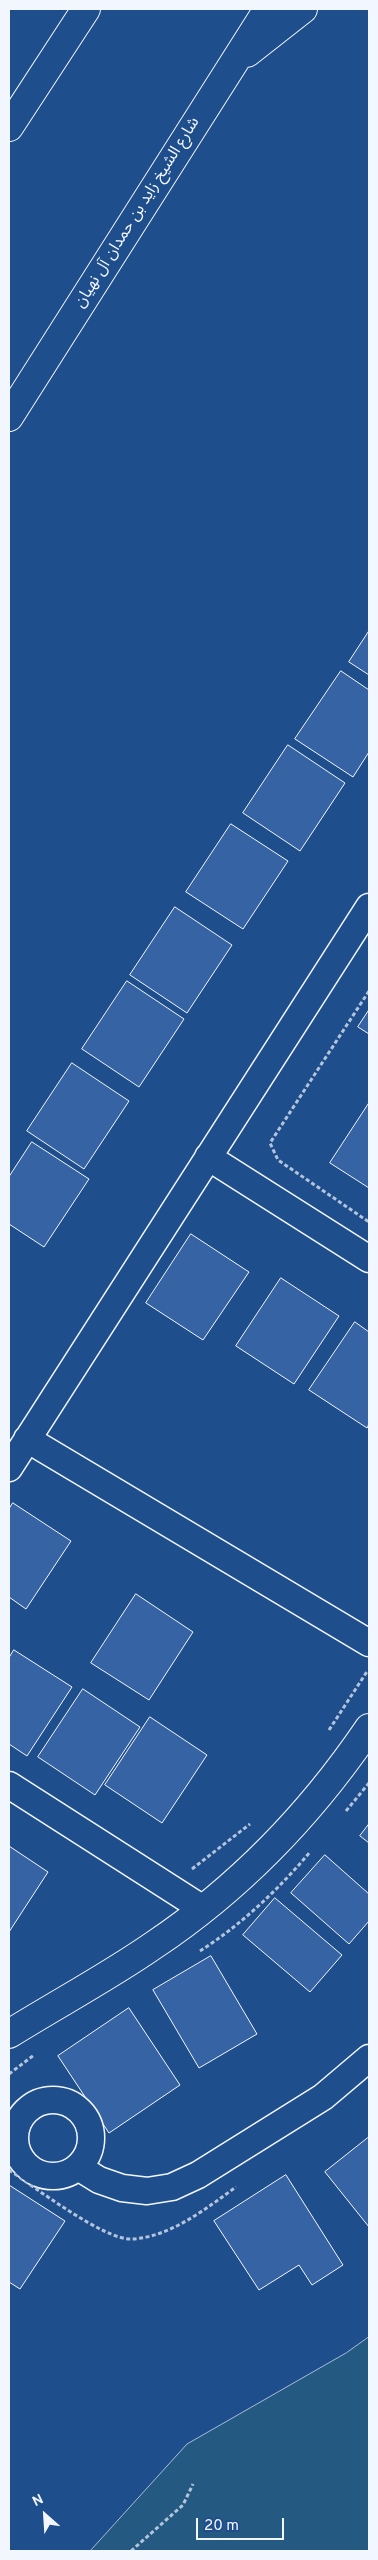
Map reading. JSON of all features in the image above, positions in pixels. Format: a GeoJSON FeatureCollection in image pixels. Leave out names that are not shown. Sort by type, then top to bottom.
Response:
{"type":"FeatureCollection","features":[{"type":"Feature","properties":{"kind":"main road"},"geometry":{"type":"LineString","coordinates":[[9,127],[86,9]]}},
{"type":"Feature","properties":{"kind":"main road","name":"شارع الشيخ زايد بن حمدان آل نهيان"},"geometry":{"type":"LineString","coordinates":[[9,417],[268,9]]}},
{"type":"Feature","properties":{"kind":"main road"},"geometry":{"type":"LineString","coordinates":[[234,63],[303,9]]}},
{"type":"Feature","properties":{"kind":"main road"},"geometry":{"type":"LineString","coordinates":[[9,2034],[155,1945],[203,1909],[243,1875],[302,1815],[348,1760],[369,1728]]}},
{"type":"Feature","properties":{"kind":"street"},"geometry":{"type":"LineString","coordinates":[[9,1468],[369,907]]}},
{"type":"Feature","properties":{"kind":"street"},"geometry":{"type":"LineString","coordinates":[[208,1157],[369,1259]]}},
{"type":"Feature","properties":{"kind":"street"},"geometry":{"type":"LineString","coordinates":[[27,1439],[369,1643]]}},
{"type":"Feature","properties":{"kind":"street"},"geometry":{"type":"LineString","coordinates":[[9,1785],[203,1909]]}},
{"type":"Feature","properties":{"kind":"street"},"geometry":{"type":"LineString","coordinates":[[78,2167],[99,2180],[122,2188],[147,2190],[172,2186],[198,2175],[323,2097],[369,2058]]}},
{"type":"Feature","properties":{"kind":"path"},"geometry":{"type":"LineString","coordinates":[[369,991],[270,1143],[278,1160],[369,1222]]}},
{"type":"Feature","properties":{"kind":"path"},"geometry":{"type":"LineString","coordinates":[[326,1735],[369,1668]]}},
{"type":"Feature","properties":{"kind":"path"},"geometry":{"type":"LineString","coordinates":[[171,1890],[196,1864],[256,1818]]}},
{"type":"Feature","properties":{"kind":"path"},"geometry":{"type":"LineString","coordinates":[[131,2551],[183,2505],[193,2484]]}},
{"type":"Feature","properties":{"kind":"shaded area"},"geometry":{"type":"Polygon","coordinates":[[[369,2337],[369,2551],[90,2551],[187,2444],[346,2353],[369,2337]]]}},
{"type":"Feature","properties":{"kind":"building"},"geometry":{"type":"Polygon","coordinates":[[[369,631],[369,675],[349,662],[369,631]]]}},
{"type":"Feature","properties":{"kind":"building"},"geometry":{"type":"Polygon","coordinates":[[[341,671],[369,690],[369,752],[353,777],[295,739],[341,671]]]}},
{"type":"Feature","properties":{"kind":"building"},"geometry":{"type":"Polygon","coordinates":[[[288,745],[345,783],[300,851],[243,813],[288,745]]]}},
{"type":"Feature","properties":{"kind":"building"},"geometry":{"type":"Polygon","coordinates":[[[231,824],[288,861],[243,929],[186,892],[231,824]]]}},
{"type":"Feature","properties":{"kind":"building"},"geometry":{"type":"Polygon","coordinates":[[[175,907],[232,945],[187,1013],[130,975],[175,907]]]}},
{"type":"Feature","properties":{"kind":"building"},"geometry":{"type":"Polygon","coordinates":[[[127,981],[184,1019],[139,1087],[82,1049],[127,981]]]}},
{"type":"Feature","properties":{"kind":"building"},"geometry":{"type":"Polygon","coordinates":[[[369,1010],[369,1034],[358,1027],[369,1010]]]}},
{"type":"Feature","properties":{"kind":"building"},"geometry":{"type":"Polygon","coordinates":[[[72,1063],[129,1101],[84,1169],[27,1131],[72,1063]]]}},
{"type":"Feature","properties":{"kind":"building"},"geometry":{"type":"Polygon","coordinates":[[[369,1103],[369,1188],[330,1163],[369,1103]]]}},
{"type":"Feature","properties":{"kind":"building"},"geometry":{"type":"Polygon","coordinates":[[[32,1142],[89,1179],[44,1247],[9,1224],[9,1177],[32,1142]]]}},
{"type":"Feature","properties":{"kind":"building"},"geometry":{"type":"Polygon","coordinates":[[[191,1234],[249,1272],[203,1340],[146,1303],[191,1234]]]}},
{"type":"Feature","properties":{"kind":"building"},"geometry":{"type":"Polygon","coordinates":[[[281,1278],[339,1316],[294,1384],[236,1346],[281,1278]]]}},
{"type":"Feature","properties":{"kind":"building"},"geometry":{"type":"Polygon","coordinates":[[[355,1322],[369,1332],[369,1424],[367,1428],[309,1390],[355,1322]]]}},
{"type":"Feature","properties":{"kind":"building"},"geometry":{"type":"Polygon","coordinates":[[[13,1503],[71,1541],[26,1609],[9,1597],[9,1509],[13,1503]]]}},
{"type":"Feature","properties":{"kind":"building"},"geometry":{"type":"Polygon","coordinates":[[[136,1594],[193,1632],[149,1700],[91,1663],[136,1594]]]}},
{"type":"Feature","properties":{"kind":"building"},"geometry":{"type":"Polygon","coordinates":[[[14,1650],[72,1687],[27,1756],[9,1744],[9,1658],[14,1650]]]}},
{"type":"Feature","properties":{"kind":"building"},"geometry":{"type":"Polygon","coordinates":[[[83,1689],[140,1727],[95,1795],[38,1757],[83,1689]]]}},
{"type":"Feature","properties":{"kind":"building"},"geometry":{"type":"Polygon","coordinates":[[[150,1717],[207,1755],[162,1823],[105,1785],[150,1717]]]}},
{"type":"Feature","properties":{"kind":"building"},"geometry":{"type":"Polygon","coordinates":[[[369,1824],[369,1843],[360,1836],[369,1824]]]}},
{"type":"Feature","properties":{"kind":"building"},"geometry":{"type":"Polygon","coordinates":[[[9,1846],[48,1872],[9,1932],[9,1846]]]}},
{"type":"Feature","properties":{"kind":"building"},"geometry":{"type":"Polygon","coordinates":[[[325,1855],[369,1894],[369,1921],[349,1944],[291,1893],[325,1855]]]}},
{"type":"Feature","properties":{"kind":"building"},"geometry":{"type":"Polygon","coordinates":[[[275,1898],[342,1955],[310,1992],[243,1935],[275,1898]]]}},
{"type":"Feature","properties":{"kind":"building"},"geometry":{"type":"Polygon","coordinates":[[[211,1956],[257,2034],[199,2068],[153,1990],[211,1956]]]}},
{"type":"Feature","properties":{"kind":"building"},"geometry":{"type":"Polygon","coordinates":[[[129,2008],[180,2085],[109,2133],[58,2056],[129,2008]]]}},
{"type":"Feature","properties":{"kind":"building"},"geometry":{"type":"Polygon","coordinates":[[[369,2137],[369,2227],[325,2172],[369,2137]]]}},
{"type":"Feature","properties":{"kind":"building"},"geometry":{"type":"Polygon","coordinates":[[[286,2175],[343,2265],[312,2285],[299,2265],[259,2290],[214,2221],[286,2175]]]}},
{"type":"Feature","properties":{"kind":"building"},"geometry":{"type":"Polygon","coordinates":[[[9,2185],[65,2221],[20,2289],[9,2282],[9,2185]]]}}]}
